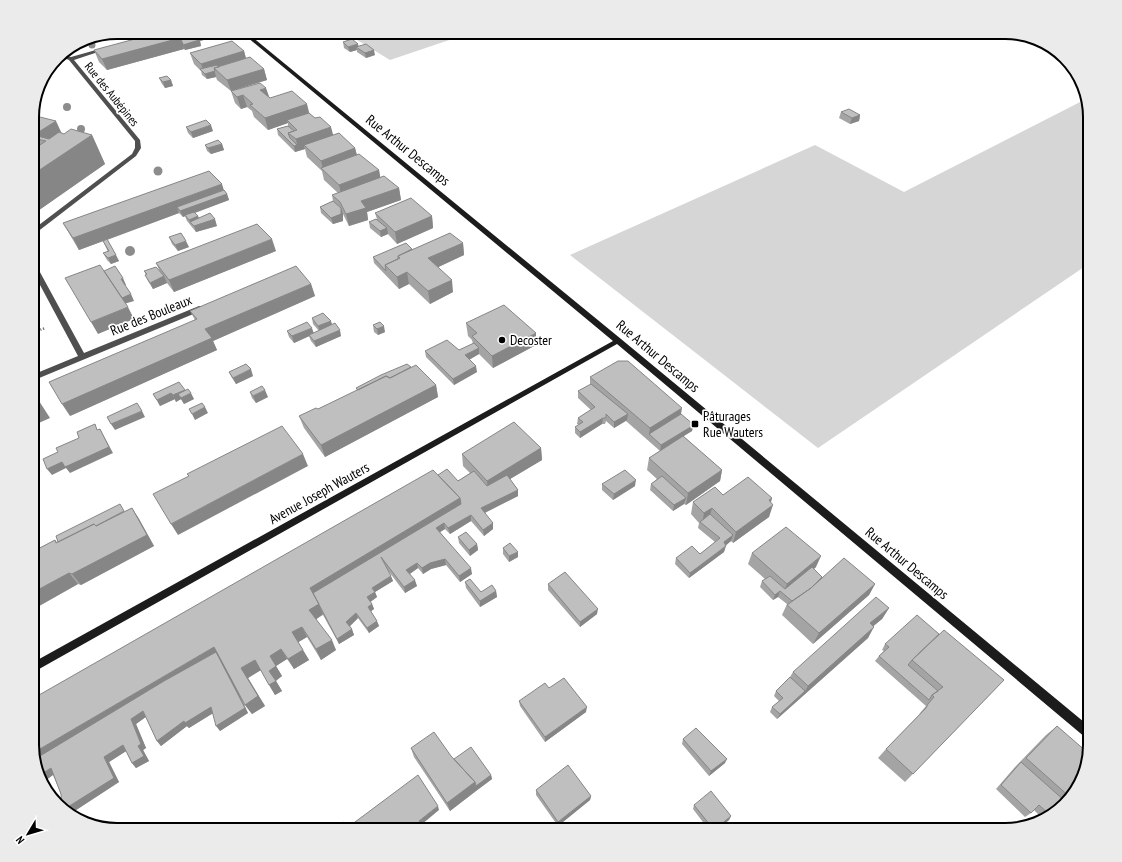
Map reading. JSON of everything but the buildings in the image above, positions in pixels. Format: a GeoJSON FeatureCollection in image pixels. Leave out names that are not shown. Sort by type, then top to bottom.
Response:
{"type":"FeatureCollection","features":[{"type":"Feature","properties":{"kind":"street","name":"Rue Arthur Descamps"},"geometry":{"type":"LineString","coordinates":[[251,39],[618,341],[1083,728]]}},
{"type":"Feature","properties":{"kind":"street","name":"Rue des Aubépines"},"geometry":{"type":"LineString","coordinates":[[71,59],[110,48]]}},
{"type":"Feature","properties":{"kind":"street","name":"Rue des Aubépines"},"geometry":{"type":"LineString","coordinates":[[39,227],[134,155],[138,148],[138,141],[71,59],[67,58]]}},
{"type":"Feature","properties":{"kind":"street"},"geometry":{"type":"LineString","coordinates":[[39,275],[82,357]]}},
{"type":"Feature","properties":{"kind":"street","name":"Rue des Bouleaux"},"geometry":{"type":"LineString","coordinates":[[39,375],[207,306]]}},
{"type":"Feature","properties":{"kind":"street","name":"Avenue Joseph Wauters"},"geometry":{"type":"LineString","coordinates":[[39,664],[618,341]]}},
{"type":"Feature","properties":{"kind":"shaded area"},"geometry":{"type":"Polygon","coordinates":[[[356,39],[452,39],[390,60],[356,39]]]}},
{"type":"Feature","properties":{"kind":"shaded area"},"geometry":{"type":"Polygon","coordinates":[[[1081,102],[1083,117],[1083,268],[818,448],[570,255],[815,145],[904,192],[1081,102]]]}},
{"type":"Feature","properties":{"kind":"place","name":"Decoster"},"geometry":{"type":"Point","coordinates":[502,340]}},
{"type":"Feature","properties":{"kind":"place","name":"Pâturages Rue Wauters"},"geometry":{"type":"Point","coordinates":[695,424]}}]}
